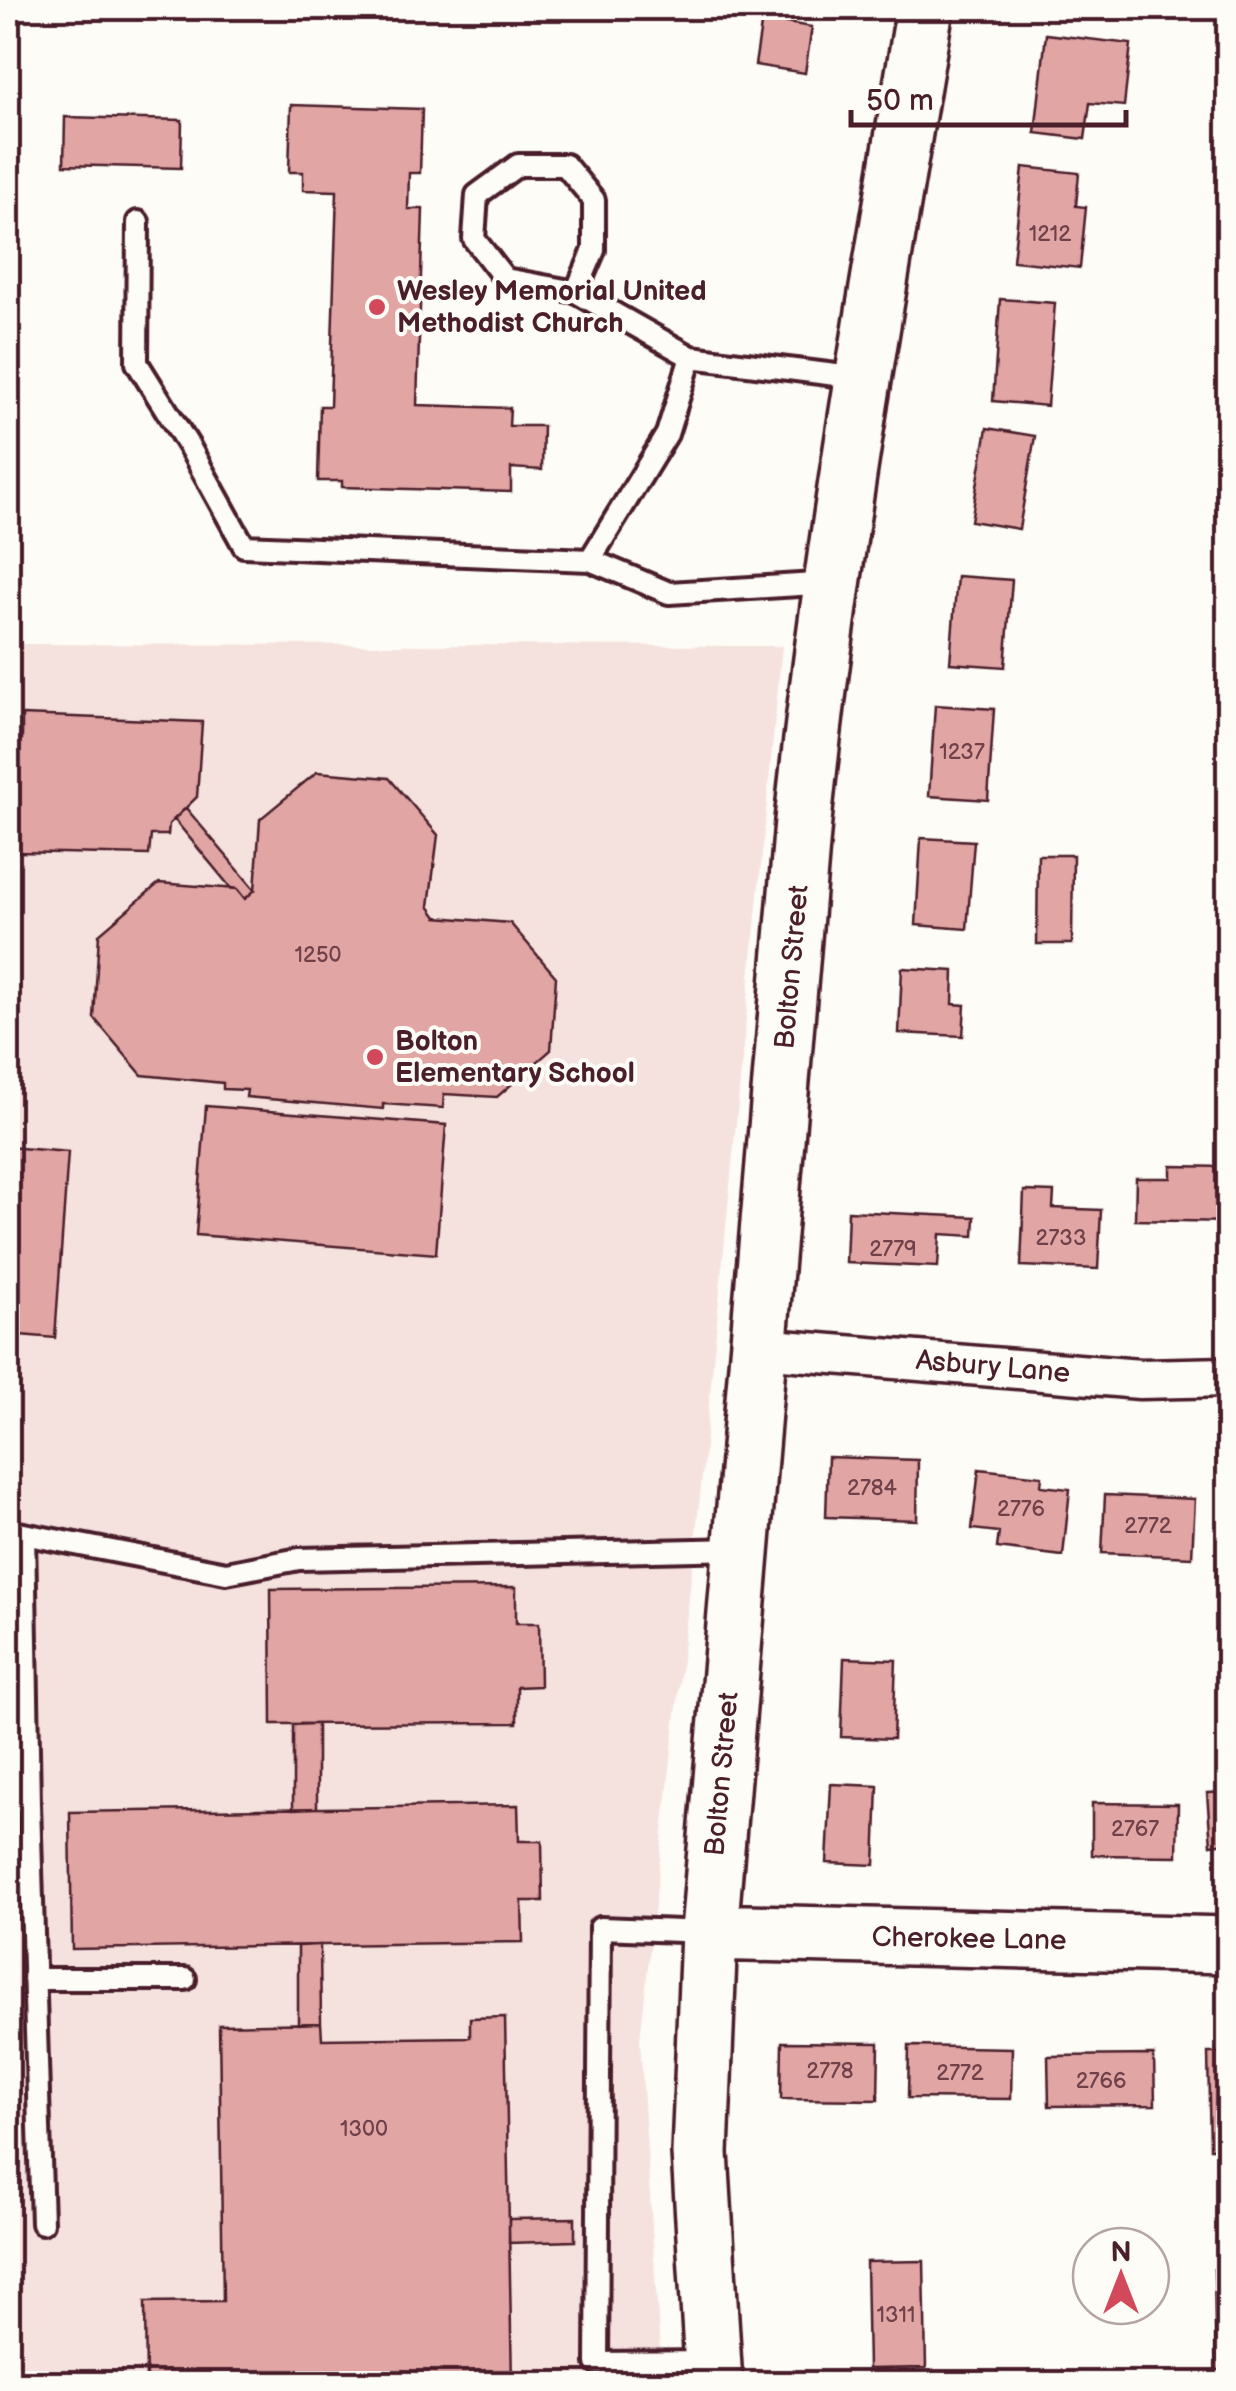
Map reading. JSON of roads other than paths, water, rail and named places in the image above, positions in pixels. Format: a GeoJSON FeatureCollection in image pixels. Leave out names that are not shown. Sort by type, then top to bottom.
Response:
{"type":"FeatureCollection","features":[{"type":"Feature","properties":{"kind":"street","name":"Bolton Street"},"geometry":{"type":"LineString","coordinates":[[713,2372],[700,2153],[709,1932],[803,821],[815,703],[863,378],[924,8]]}},
{"type":"Feature","properties":{"kind":"street","name":"Asbury Lane"},"geometry":{"type":"LineString","coordinates":[[759,1348],[1140,1379],[1228,1377]]}},
{"type":"Feature","properties":{"kind":"street","name":"Cherokee Lane"},"geometry":{"type":"LineString","coordinates":[[709,1932],[1228,1945]]}},
{"type":"Feature","properties":{"kind":"lane"},"geometry":{"type":"LineString","coordinates":[[576,292],[594,250],[594,200],[565,165],[518,165],[477,195],[474,238],[505,280],[576,292],[691,357],[863,378]]}},
{"type":"Feature","properties":{"kind":"lane"},"geometry":{"type":"LineString","coordinates":[[138,222],[137,363],[244,546],[590,560],[669,593],[833,583]]}},
{"type":"Feature","properties":{"kind":"lane"},"geometry":{"type":"LineString","coordinates":[[590,560],[667,434],[691,357]]}},
{"type":"Feature","properties":{"kind":"lane"},"geometry":{"type":"LineString","coordinates":[[42,2222],[16,1533],[226,1573],[300,1560],[741,1549]]}},
{"type":"Feature","properties":{"kind":"lane"},"geometry":{"type":"LineString","coordinates":[[8,1792],[29,1804]]}},
{"type":"Feature","properties":{"kind":"lane"},"geometry":{"type":"LineString","coordinates":[[709,1932],[600,1928],[597,2363],[713,2372]]}},
{"type":"Feature","properties":{"kind":"lane"},"geometry":{"type":"LineString","coordinates":[[34,1979],[185,1979]]}},
{"type":"Feature","properties":{"kind":"place","name":"Wesley Memorial United Methodist Church"},"geometry":{"type":"Point","coordinates":[377,307]}},
{"type":"Feature","properties":{"kind":"place","name":"Bolton Elementary School"},"geometry":{"type":"Point","coordinates":[375,1057]}}]}
